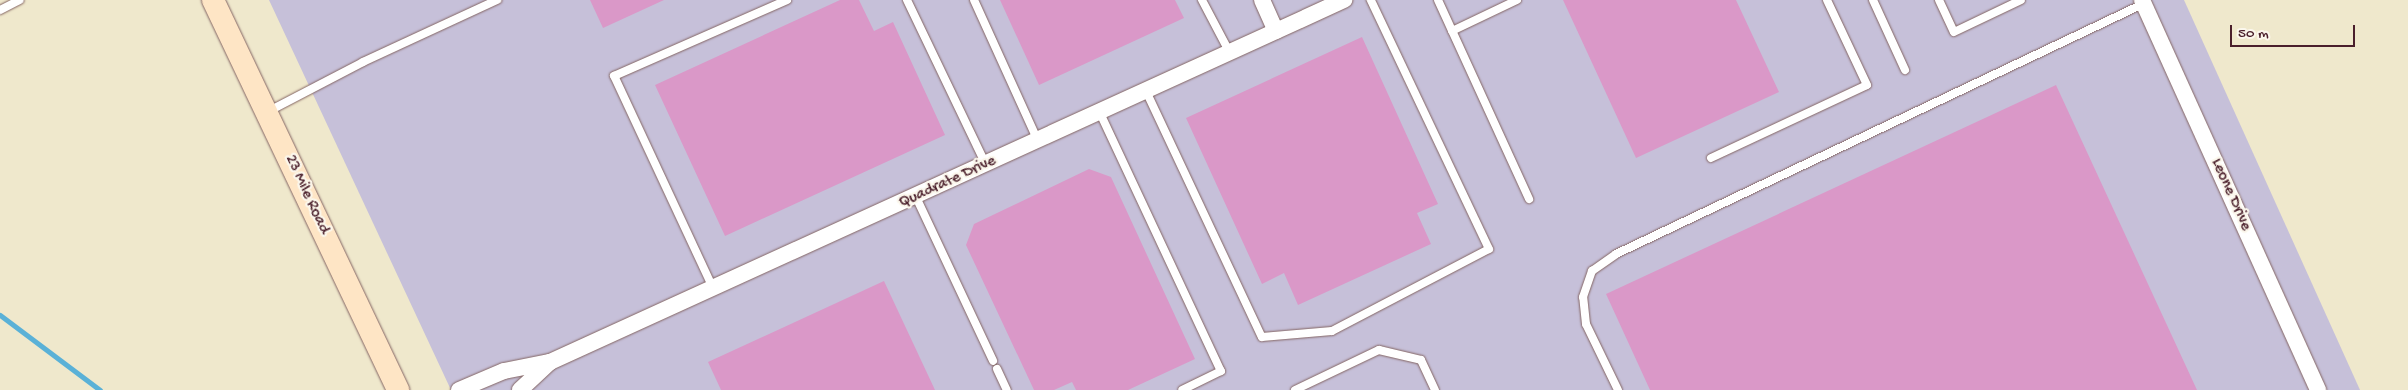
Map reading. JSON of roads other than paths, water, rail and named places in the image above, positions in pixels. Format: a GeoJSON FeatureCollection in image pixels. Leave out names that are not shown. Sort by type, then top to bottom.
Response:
{"type":"FeatureCollection","features":[{"type":"Feature","properties":{"kind":"main road","name":"23 Mile Road"},"geometry":{"type":"LineString","coordinates":[[213,0],[268,112],[398,390]]}},
{"type":"Feature","properties":{"kind":"street"},"geometry":{"type":"LineString","coordinates":[[1262,0],[1276,32]]}},
{"type":"Feature","properties":{"kind":"street","name":"Quadrate Drive"},"geometry":{"type":"LineString","coordinates":[[460,390],[504,371],[550,362],[714,290],[1344,0]]}},
{"type":"Feature","properties":{"kind":"street","name":"Leone Drive"},"geometry":{"type":"LineString","coordinates":[[2143,2],[2318,390]]}},
{"type":"Feature","properties":{"kind":"street","name":"Quadrate Drive"},"geometry":{"type":"LineString","coordinates":[[520,390],[550,362]]}},
{"type":"Feature","properties":{"kind":"lane"},"geometry":{"type":"LineString","coordinates":[[0,10],[20,0]]}},
{"type":"Feature","properties":{"kind":"lane"},"geometry":{"type":"LineString","coordinates":[[268,112],[363,62],[497,0]]}},
{"type":"Feature","properties":{"kind":"lane"},"geometry":{"type":"LineString","coordinates":[[714,290],[614,76],[787,0]]}},
{"type":"Feature","properties":{"kind":"lane"},"geometry":{"type":"LineString","coordinates":[[907,0],[986,165]]}},
{"type":"Feature","properties":{"kind":"lane"},"geometry":{"type":"LineString","coordinates":[[974,0],[1038,141]]}},
{"type":"Feature","properties":{"kind":"lane"},"geometry":{"type":"LineString","coordinates":[[1202,0],[1230,53]]}},
{"type":"Feature","properties":{"kind":"lane"},"geometry":{"type":"LineString","coordinates":[[1146,91],[1262,337],[1332,330],[1489,249],[1371,0]]}},
{"type":"Feature","properties":{"kind":"lane"},"geometry":{"type":"LineString","coordinates":[[1438,0],[1529,199]]}},
{"type":"Feature","properties":{"kind":"lane"},"geometry":{"type":"LineString","coordinates":[[1452,31],[1517,0]]}},
{"type":"Feature","properties":{"kind":"lane"},"geometry":{"type":"LineString","coordinates":[[1711,158],[1867,85],[1827,0]]}},
{"type":"Feature","properties":{"kind":"lane"},"geometry":{"type":"LineString","coordinates":[[1873,0],[1905,70]]}},
{"type":"Feature","properties":{"kind":"lane"},"geometry":{"type":"LineString","coordinates":[[1939,0],[1954,32],[2021,0]]}},
{"type":"Feature","properties":{"kind":"lane"},"geometry":{"type":"LineString","coordinates":[[1618,390],[1586,324],[1583,297],[1592,271],[1616,254],[2143,2]]}},
{"type":"Feature","properties":{"kind":"lane"},"geometry":{"type":"LineString","coordinates":[[1100,113],[1221,371],[1182,390]]}},
{"type":"Feature","properties":{"kind":"lane"},"geometry":{"type":"LineString","coordinates":[[916,197],[1007,390]]}},
{"type":"Feature","properties":{"kind":"lane"},"geometry":{"type":"LineString","coordinates":[[1294,390],[1379,350],[1421,360],[1435,390]]}},
{"type":"Feature","properties":{"kind":"waterway"},"geometry":{"type":"LineString","coordinates":[[0,315],[100,390]]}}]}
